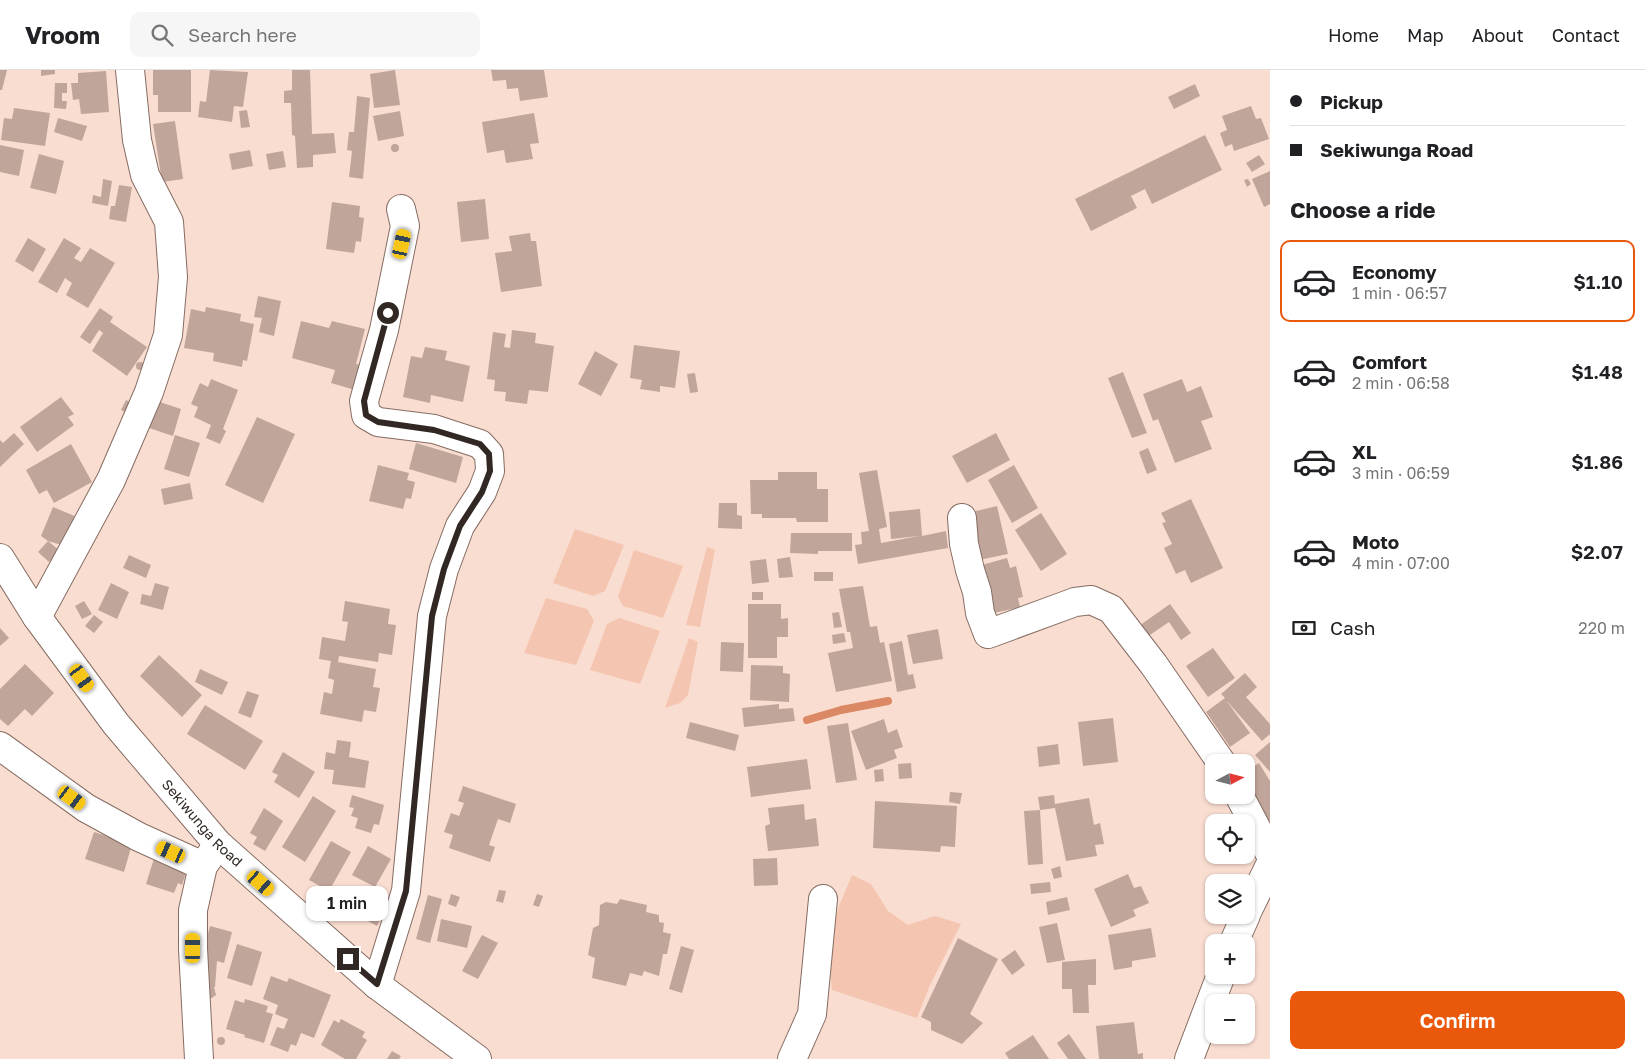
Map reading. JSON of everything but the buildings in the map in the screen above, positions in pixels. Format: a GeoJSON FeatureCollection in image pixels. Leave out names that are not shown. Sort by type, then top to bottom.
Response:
{"type":"FeatureCollection","features":[{"type":"Feature","properties":{"kind":"street"},"geometry":{"type":"LineString","coordinates":[[37,617],[111,480],[149,392],[168,335],[173,277],[169,222],[145,175],[137,140],[130,70]]}},
{"type":"Feature","properties":{"kind":"street"},"geometry":{"type":"LineString","coordinates":[[377,984],[406,891],[432,616],[444,569],[460,526],[482,492],[490,471],[489,454],[480,444],[434,430],[378,422],[366,415],[364,401],[384,330],[406,226],[401,209]]}},
{"type":"Feature","properties":{"kind":"street"},"geometry":{"type":"LineString","coordinates":[[962,518],[964,544],[977,592],[980,613],[988,634],[1075,602],[1092,600],[1111,609],[1154,665],[1215,754]]}},
{"type":"Feature","properties":{"kind":"street","name":"Sekiwunga Road"},"geometry":{"type":"LineString","coordinates":[[0,558],[37,617],[210,855],[477,1059]]}},
{"type":"Feature","properties":{"kind":"street"},"geometry":{"type":"LineString","coordinates":[[0,746],[86,808],[139,837],[210,855],[193,910],[193,948],[199,1059]]}},
{"type":"Feature","properties":{"kind":"street"},"geometry":{"type":"LineString","coordinates":[[1244,804],[1270,854]]}},
{"type":"Feature","properties":{"kind":"street"},"geometry":{"type":"LineString","coordinates":[[1255,896],[1270,865]]}},
{"type":"Feature","properties":{"kind":"street"},"geometry":{"type":"LineString","coordinates":[[792,1059],[812,1014],[823,899]]}},
{"type":"Feature","properties":{"kind":"street"},"geometry":{"type":"LineString","coordinates":[[1189,1059],[1218,984]]}},
{"type":"Feature","properties":{"kind":"shaded area"},"geometry":{"type":"Polygon","coordinates":[[[575,529],[624,545],[605,591],[593,596],[553,583],[575,529]]]}},
{"type":"Feature","properties":{"kind":"shaded area"},"geometry":{"type":"Polygon","coordinates":[[[707,547],[715,550],[700,627],[686,625],[707,547]]]}},
{"type":"Feature","properties":{"kind":"shaded area"},"geometry":{"type":"Polygon","coordinates":[[[634,550],[683,566],[663,618],[623,606],[618,597],[634,550]]]}},
{"type":"Feature","properties":{"kind":"shaded area"},"geometry":{"type":"Polygon","coordinates":[[[546,598],[587,609],[594,621],[576,665],[524,653],[546,598]]]}},
{"type":"Feature","properties":{"kind":"shaded area"},"geometry":{"type":"Polygon","coordinates":[[[619,618],[660,631],[640,684],[590,670],[607,624],[619,618]]]}},
{"type":"Feature","properties":{"kind":"shaded area"},"geometry":{"type":"Polygon","coordinates":[[[689,638],[698,642],[688,695],[680,703],[665,708],[689,638]]]}},
{"type":"Feature","properties":{"kind":"shaded area"},"geometry":{"type":"Polygon","coordinates":[[[852,875],[871,884],[888,911],[908,925],[935,916],[961,924],[930,985],[917,1018],[832,990],[828,946],[839,906],[852,875]]]}},
{"type":"Feature","properties":{"kind":"waterway"},"geometry":{"type":"LineString","coordinates":[[807,720],[841,710],[888,701]]}},
{"type":"Feature","properties":{"kind":"route"},"geometry":{"type":"LineString","coordinates":[[348,959],[377,984],[406,891],[432,616],[444,569],[460,526],[482,492],[490,471],[489,454],[480,444],[434,430],[378,422],[366,415],[364,401],[388,313]]}}]}
